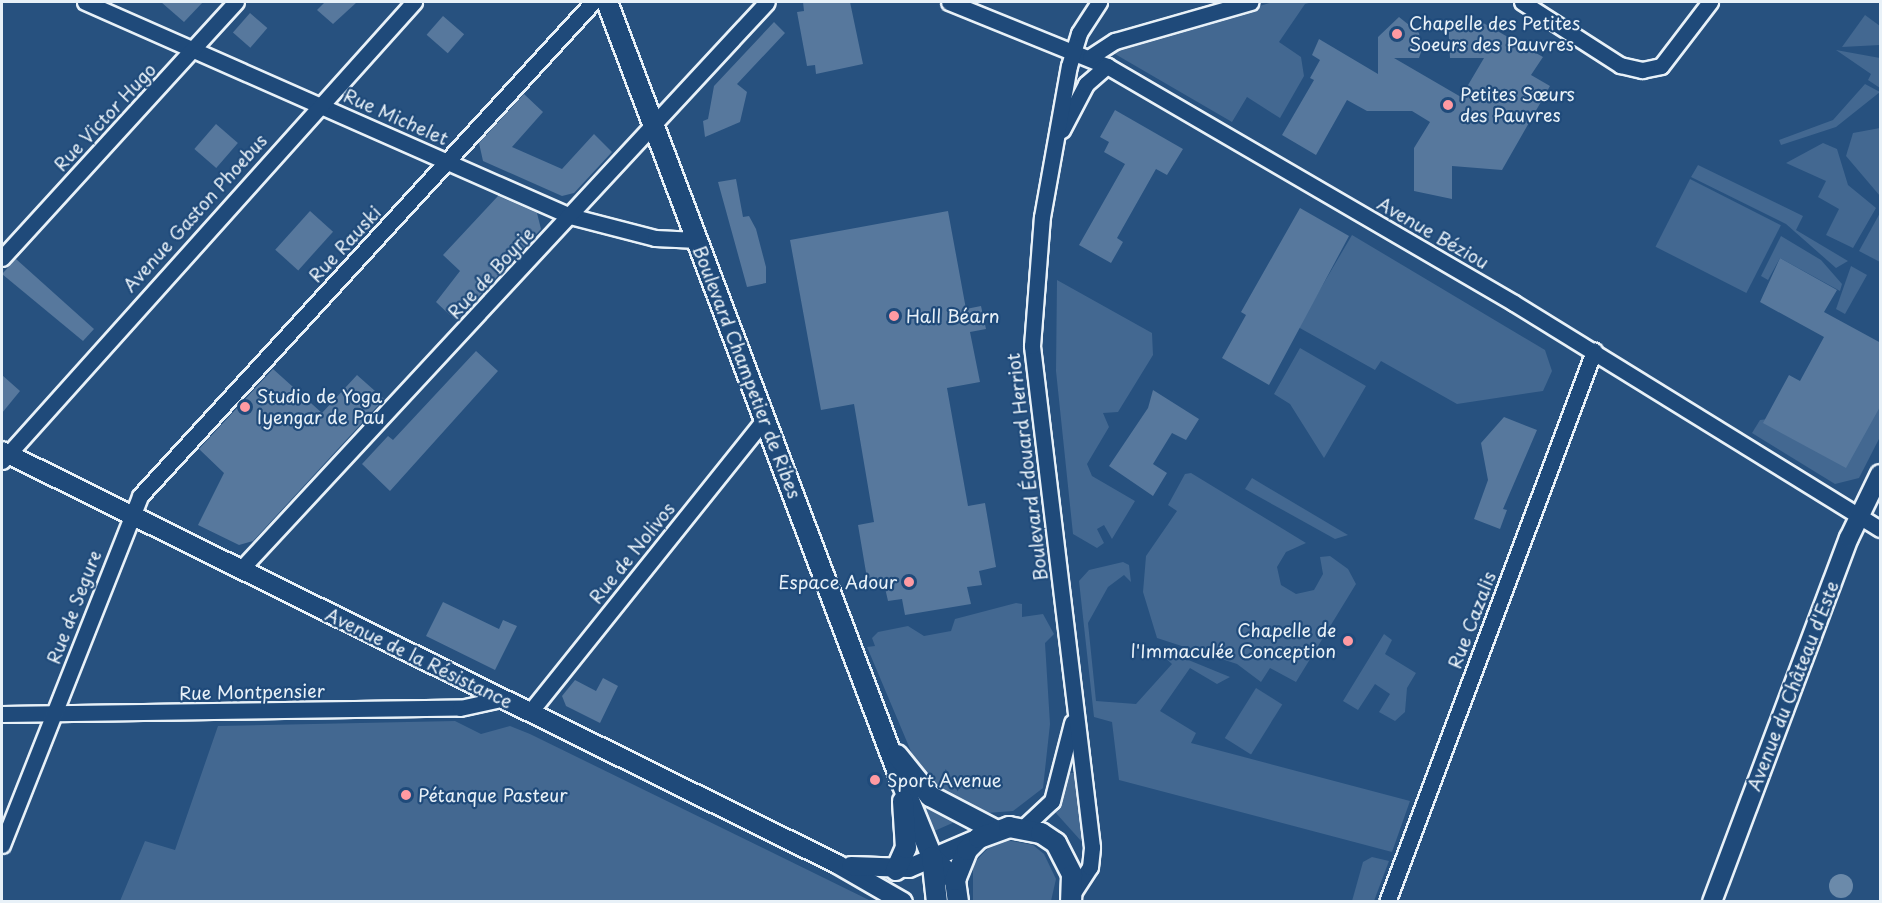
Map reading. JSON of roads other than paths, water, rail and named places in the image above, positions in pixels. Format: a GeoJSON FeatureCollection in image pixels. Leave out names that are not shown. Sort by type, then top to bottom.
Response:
{"type":"FeatureCollection","features":[{"type":"Feature","properties":{"kind":"main road","name":"Boulevard Champetier de Ribes"},"geometry":{"type":"LineString","coordinates":[[608,2],[902,783],[932,857],[954,892]]}},
{"type":"Feature","properties":{"kind":"main road","name":"Boulevard Champetier de Ribes"},"geometry":{"type":"LineString","coordinates":[[887,742],[930,796],[987,834]]}},
{"type":"Feature","properties":{"kind":"main road"},"geometry":{"type":"LineString","coordinates":[[896,870],[906,848],[902,783]]}},
{"type":"Feature","properties":{"kind":"main road"},"geometry":{"type":"LineString","coordinates":[[954,892],[967,850],[987,834],[1024,827],[1041,833],[1061,850],[1074,899]]}},
{"type":"Feature","properties":{"kind":"main road"},"geometry":{"type":"LineString","coordinates":[[932,857],[937,902]]}},
{"type":"Feature","properties":{"kind":"street","name":"Rue Michelet"},"geometry":{"type":"LineString","coordinates":[[85,2],[570,216],[655,238],[698,240]]}},
{"type":"Feature","properties":{"kind":"street","name":"Rue Victor Hugo"},"geometry":{"type":"LineString","coordinates":[[2,258],[236,2]]}},
{"type":"Feature","properties":{"kind":"street","name":"Avenue Gaston Phoebus"},"geometry":{"type":"LineString","coordinates":[[3,455],[414,2]]}},
{"type":"Feature","properties":{"kind":"street","name":"Rue Rauski"},"geometry":{"type":"LineString","coordinates":[[131,515],[140,496],[593,2]]}},
{"type":"Feature","properties":{"kind":"street","name":"Rue de Boyrie"},"geometry":{"type":"LineString","coordinates":[[241,569],[767,2]]}},
{"type":"Feature","properties":{"kind":"street","name":"Avenue Béziou"},"geometry":{"type":"LineString","coordinates":[[949,2],[1073,50],[1107,66],[1594,351],[1881,529]]}},
{"type":"Feature","properties":{"kind":"street","name":"Boulevard Édouard Herriot"},"geometry":{"type":"LineString","coordinates":[[1074,899],[1089,867],[1092,847],[1032,346],[1042,217],[1073,50],[1100,2]]}},
{"type":"Feature","properties":{"kind":"street"},"geometry":{"type":"LineString","coordinates":[[1090,57],[1115,41],[1251,2]]}},
{"type":"Feature","properties":{"kind":"street"},"geometry":{"type":"LineString","coordinates":[[1521,2],[1620,65],[1642,70],[1661,66],[1710,2]]}},
{"type":"Feature","properties":{"kind":"street","name":"Boulevard Édouard Herriot"},"geometry":{"type":"LineString","coordinates":[[1055,144],[1086,84],[1107,66]]}},
{"type":"Feature","properties":{"kind":"street","name":"Rue Cazalis"},"geometry":{"type":"LineString","coordinates":[[1387,902],[1594,351]]}},
{"type":"Feature","properties":{"kind":"street","name":"Rue de Nolivos"},"geometry":{"type":"LineString","coordinates":[[530,712],[765,418]]}},
{"type":"Feature","properties":{"kind":"street","name":"Avenue de la Résistance"},"geometry":{"type":"LineString","coordinates":[[3,455],[131,515],[837,864],[903,902]]}},
{"type":"Feature","properties":{"kind":"street","name":"Avenue du Château d'Este"},"geometry":{"type":"LineString","coordinates":[[1712,902],[1859,516],[1881,474]]}},
{"type":"Feature","properties":{"kind":"street","name":"Rue de Segure"},"geometry":{"type":"LineString","coordinates":[[2,845],[131,515]]}},
{"type":"Feature","properties":{"kind":"street","name":"Rue Montpensier"},"geometry":{"type":"LineString","coordinates":[[2,714],[460,708],[501,699]]}},
{"type":"Feature","properties":{"kind":"street","name":"Boulevard Édouard Herriot"},"geometry":{"type":"LineString","coordinates":[[1024,827],[1052,801],[1075,714]]}},
{"type":"Feature","properties":{"kind":"street","name":"Avenue de la Résistance"},"geometry":{"type":"LineString","coordinates":[[837,864],[896,870],[987,834]]}},
{"type":"Feature","properties":{"kind":"place","name":"Chapelle des Petites Soeurs des Pauvres"},"geometry":{"type":"Point","coordinates":[1397,34]}},
{"type":"Feature","properties":{"kind":"place","name":"Petites Sœurs des Pauvres"},"geometry":{"type":"Point","coordinates":[1448,105]}},
{"type":"Feature","properties":{"kind":"place","name":"Hall Béarn"},"geometry":{"type":"Point","coordinates":[894,316]}},
{"type":"Feature","properties":{"kind":"place","name":"Studio de Yoga Iyengar de Pau"},"geometry":{"type":"Point","coordinates":[245,407]}},
{"type":"Feature","properties":{"kind":"place","name":"Espace Adour"},"geometry":{"type":"Point","coordinates":[909,582]}},
{"type":"Feature","properties":{"kind":"place","name":"Chapelle de l'Immaculée Conception"},"geometry":{"type":"Point","coordinates":[1348,641]}},
{"type":"Feature","properties":{"kind":"place","name":"Sport Avenue"},"geometry":{"type":"Point","coordinates":[875,780]}},
{"type":"Feature","properties":{"kind":"place","name":"Pétanque Pasteur"},"geometry":{"type":"Point","coordinates":[406,795]}}]}
